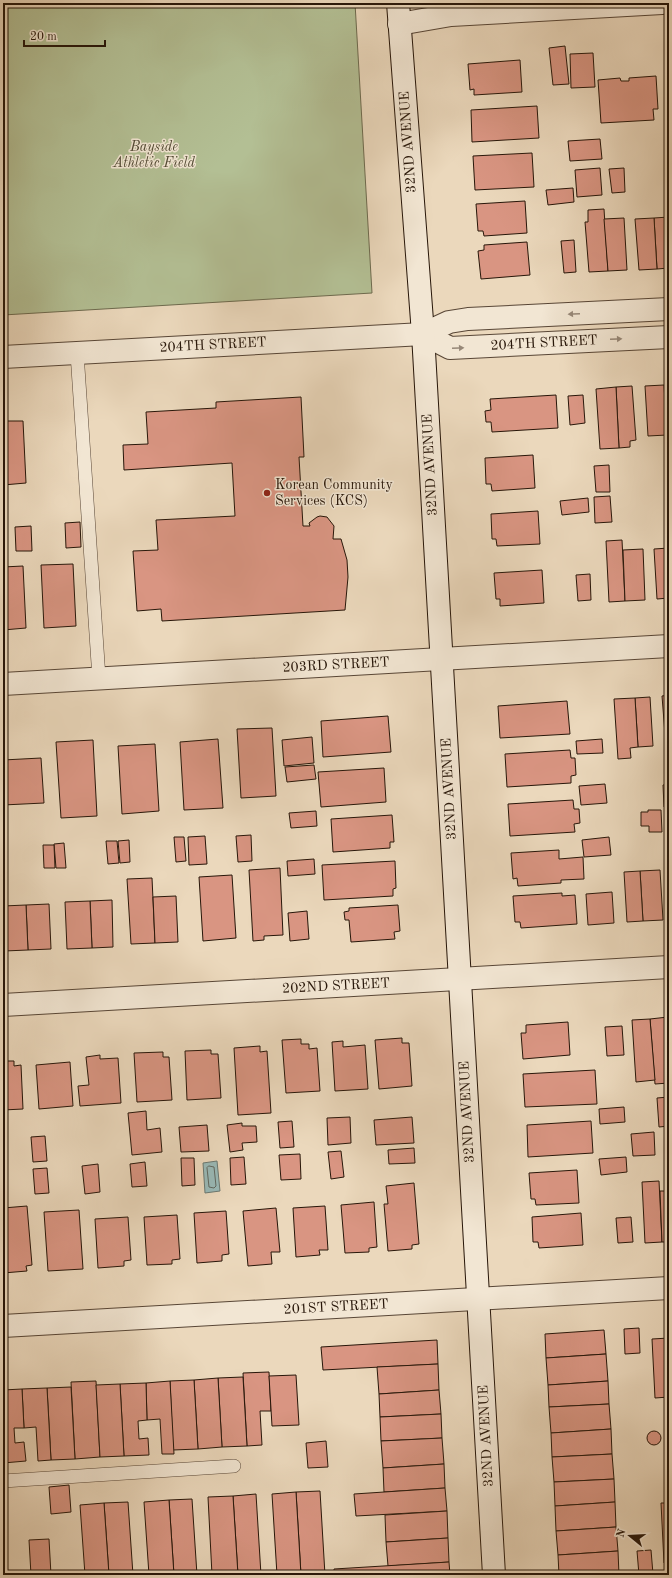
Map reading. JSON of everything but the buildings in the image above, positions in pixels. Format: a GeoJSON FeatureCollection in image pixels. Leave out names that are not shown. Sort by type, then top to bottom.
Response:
{"type":"FeatureCollection","features":[{"type":"Feature","properties":{"kind":"street"},"geometry":{"type":"LineString","coordinates":[[398,13],[451,15],[662,3]]}},
{"type":"Feature","properties":{"kind":"street","name":"32ND AVENUE"},"geometry":{"type":"LineString","coordinates":[[398,13],[423,334],[494,1575]]}},
{"type":"Feature","properties":{"kind":"street","name":"204TH STREET"},"geometry":{"type":"LineString","coordinates":[[3,357],[423,334],[449,322],[468,320],[669,309]]}},
{"type":"Feature","properties":{"kind":"street","name":"204TH STREET"},"geometry":{"type":"LineString","coordinates":[[423,334],[450,348],[669,337]]}},
{"type":"Feature","properties":{"kind":"street","name":"203RD STREET"},"geometry":{"type":"LineString","coordinates":[[3,684],[669,646]]}},
{"type":"Feature","properties":{"kind":"street","name":"202ND STREET"},"geometry":{"type":"LineString","coordinates":[[3,1005],[669,967]]}},
{"type":"Feature","properties":{"kind":"street","name":"201ST STREET"},"geometry":{"type":"LineString","coordinates":[[3,1326],[669,1288]]}},
{"type":"Feature","properties":{"kind":"lane"},"geometry":{"type":"LineString","coordinates":[[77,353],[99,678]]}},
{"type":"Feature","properties":{"kind":"lane"},"geometry":{"type":"LineString","coordinates":[[3,1481],[234,1466]]}},
{"type":"Feature","properties":{"kind":"green space","name":"Bayside Athletic Field"},"geometry":{"type":"Polygon","coordinates":[[[3,3],[355,3],[372,293],[3,315],[3,3]]]}},
{"type":"Feature","properties":{"kind":"water"},"geometry":{"type":"Polygon","coordinates":[[[217,1161],[220,1191],[205,1193],[203,1163],[217,1161]]]}},
{"type":"Feature","properties":{"kind":"place","name":"Korean Community Services (KCS)"},"geometry":{"type":"Point","coordinates":[267,493]}}]}
